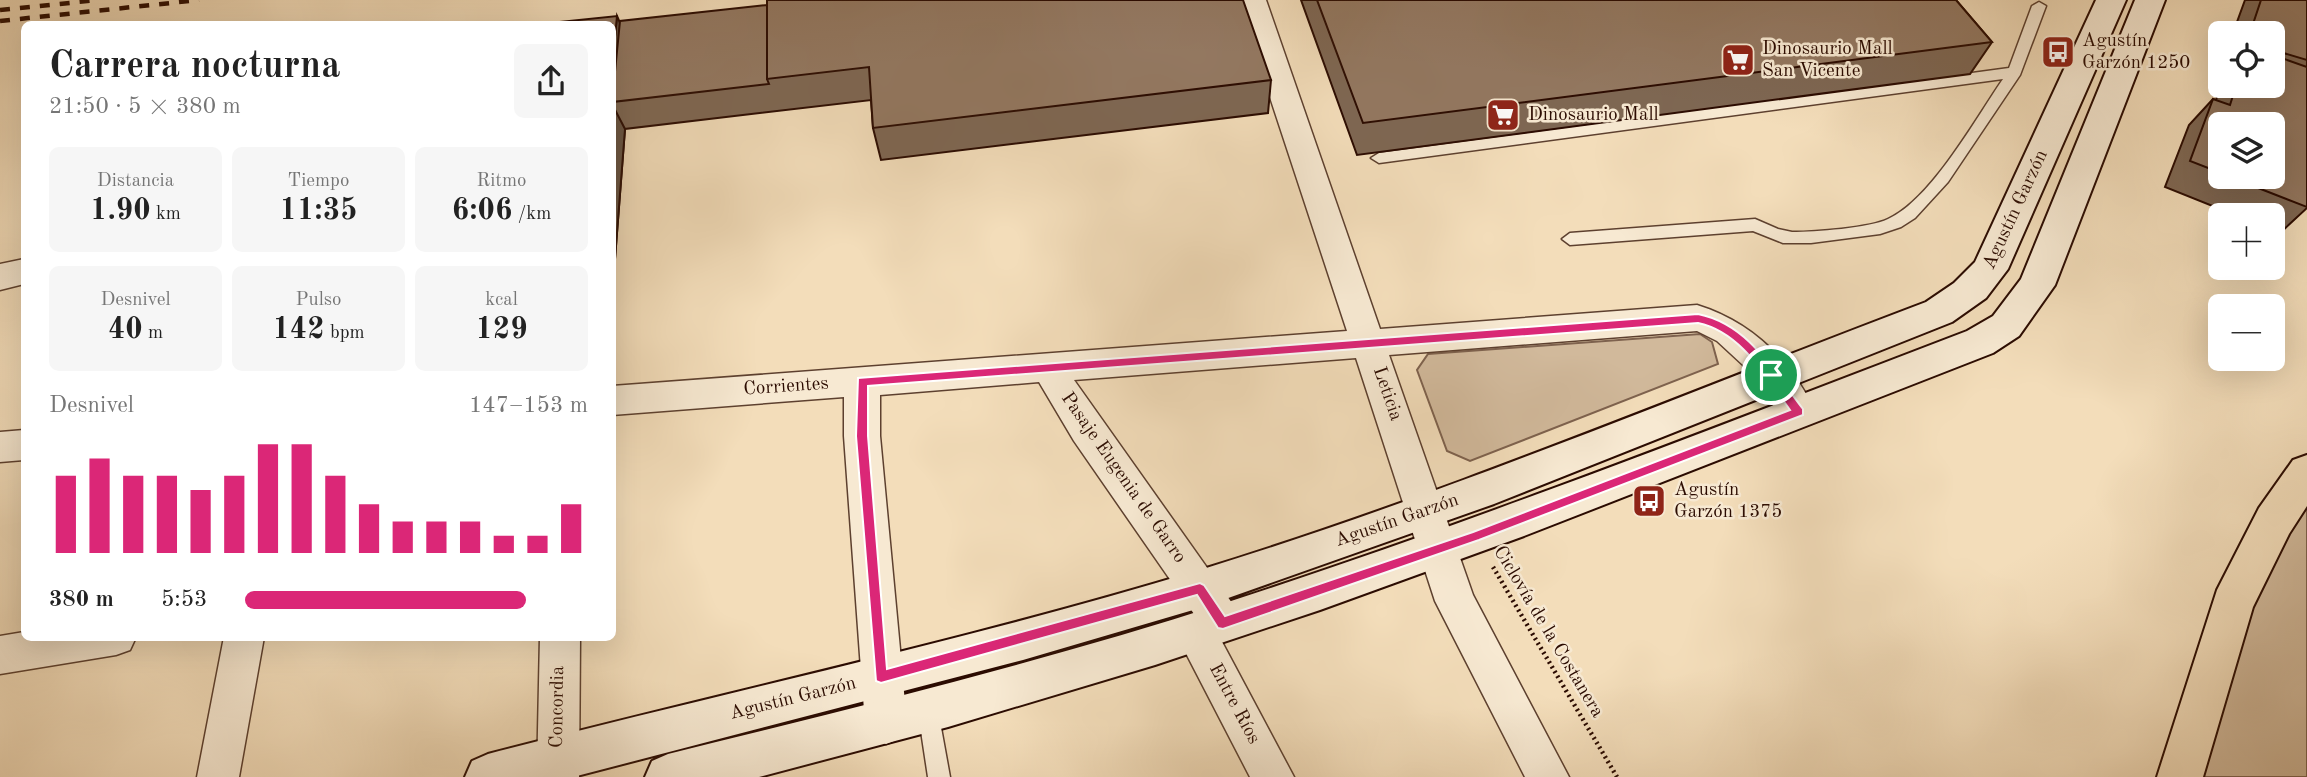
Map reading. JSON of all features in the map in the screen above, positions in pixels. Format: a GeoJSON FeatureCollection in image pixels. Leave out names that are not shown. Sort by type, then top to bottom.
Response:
{"type":"FeatureCollection","features":[{"type":"Feature","properties":{"kind":"main road","name":"Agustín Garzón"},"geometry":{"type":"LineString","coordinates":[[1447,533],[1668,419],[1771,375],[1939,312],[1963,298],[1982,282],[2111,0]]}},
{"type":"Feature","properties":{"kind":"main road","name":"Agustín Garzón"},"geometry":{"type":"LineString","coordinates":[[668,777],[886,724],[928,711],[1798,412],[1980,342],[2006,326],[2037,285],[2150,0]]}},
{"type":"Feature","properties":{"kind":"main road"},"geometry":{"type":"LineString","coordinates":[[2180,777],[2232,604],[2274,521],[2307,472]]}},
{"type":"Feature","properties":{"kind":"main road","name":"Agustín Garzón"},"geometry":{"type":"LineString","coordinates":[[488,777],[557,768],[881,677],[1206,615]]}},
{"type":"Feature","properties":{"kind":"street","name":"Leticia"},"geometry":{"type":"LineString","coordinates":[[1252,0],[1370,343],[1447,533],[1455,601],[1548,777]]}},
{"type":"Feature","properties":{"kind":"street"},"geometry":{"type":"LineString","coordinates":[[0,277],[21,273]]}},
{"type":"Feature","properties":{"kind":"street","name":"Corrientes"},"geometry":{"type":"LineString","coordinates":[[616,401],[1698,318],[1716,322],[1744,341],[1798,412]]}},
{"type":"Feature","properties":{"kind":"street","name":"Pasaje Eugenia de Garro"},"geometry":{"type":"LineString","coordinates":[[1048,368],[1206,615]]}},
{"type":"Feature","properties":{"kind":"street"},"geometry":{"type":"LineString","coordinates":[[862,382],[862,436],[886,724]]}},
{"type":"Feature","properties":{"kind":"street"},"geometry":{"type":"LineString","coordinates":[[0,447],[21,445]]}},
{"type":"Feature","properties":{"kind":"street","name":"Entre Ríos"},"geometry":{"type":"LineString","coordinates":[[1206,615],[1273,777]]}},
{"type":"Feature","properties":{"kind":"street"},"geometry":{"type":"LineString","coordinates":[[0,655],[90,641]]}},
{"type":"Feature","properties":{"kind":"street"},"geometry":{"type":"LineString","coordinates":[[218,777],[243,641]]}},
{"type":"Feature","properties":{"kind":"street","name":"Concordia"},"geometry":{"type":"LineString","coordinates":[[557,768],[560,641]]}},
{"type":"Feature","properties":{"kind":"lane"},"geometry":{"type":"LineString","coordinates":[[1570,239],[1755,225],[1772,235],[1794,240],[1898,222],[1913,211],[1930,192],[2015,72],[2039,6]]}},
{"type":"Feature","properties":{"kind":"lane"},"geometry":{"type":"LineString","coordinates":[[1379,158],[2015,72]]}},
{"type":"Feature","properties":{"kind":"lane"},"geometry":{"type":"LineString","coordinates":[[928,711],[939,777]]}},
{"type":"Feature","properties":{"kind":"path","name":"Ciclovía de la Costanera"},"geometry":{"type":"LineString","coordinates":[[1447,533],[1617,777]]}},
{"type":"Feature","properties":{"kind":"shaded area"},"geometry":{"type":"Polygon","coordinates":[[[1700,334],[1712,342],[1718,364],[1470,461],[1447,451],[1417,370],[1428,354],[1700,334]]]}},
{"type":"Feature","properties":{"kind":"shaded area"},"geometry":{"type":"Polygon","coordinates":[[[2307,472],[2307,777],[2180,777],[2307,472]]]}},
{"type":"Feature","properties":{"kind":"building"},"geometry":{"type":"Polygon","coordinates":[[[767,0],[1243,0],[1271,80],[873,128],[869,67],[767,79],[767,0]]]}},
{"type":"Feature","properties":{"kind":"building","name":"Dinosaurio Mall"},"geometry":{"type":"Polygon","coordinates":[[[1317,0],[1956,0],[1992,42],[1363,123],[1317,0]]]}},
{"type":"Feature","properties":{"kind":"building"},"geometry":{"type":"Polygon","coordinates":[[[2261,0],[2307,0],[2307,60],[2285,54],[2285,21],[2254,21],[2261,0]]]}},
{"type":"Feature","properties":{"kind":"building"},"geometry":{"type":"Polygon","coordinates":[[[767,5],[769,84],[616,102],[620,21],[767,5]]]}},
{"type":"Feature","properties":{"kind":"building"},"geometry":{"type":"Polygon","coordinates":[[[617,16],[616,26],[616,21],[569,21],[617,16]]]}},
{"type":"Feature","properties":{"kind":"building"},"geometry":{"type":"Polygon","coordinates":[[[2285,59],[2307,67],[2307,207],[2261,189],[2285,189],[2285,112],[2208,112],[2213,99],[2230,105],[2232,98],[2285,98],[2285,59]]]}},
{"type":"Feature","properties":{"kind":"building"},"geometry":{"type":"Polygon","coordinates":[[[2208,112],[2208,168],[2190,161],[2208,112]]]}},
{"type":"Feature","properties":{"kind":"railway"},"geometry":{"type":"LineString","coordinates":[[0,10],[98,0]]}},
{"type":"Feature","properties":{"kind":"railway"},"geometry":{"type":"LineString","coordinates":[[0,21],[199,0]]}},
{"type":"Feature","properties":{"kind":"place","name":"Agustín Garzón 1250"},"geometry":{"type":"Point","coordinates":[2058,52]}},
{"type":"Feature","properties":{"kind":"place","name":"Dinosaurio Mall San Vicente"},"geometry":{"type":"Point","coordinates":[1738,60]}},
{"type":"Feature","properties":{"kind":"place","name":"Dinosaurio Mall"},"geometry":{"type":"Point","coordinates":[1503,115]}},
{"type":"Feature","properties":{"kind":"place","name":"Agustín Garzón 1375"},"geometry":{"type":"Point","coordinates":[1649,501]}},
{"type":"Feature","properties":{"kind":"route"},"geometry":{"type":"LineString","coordinates":[[1698,318],[1716,322],[1744,341],[1771,375],[1798,412],[1475,537],[1223,623],[1200,589],[881,677],[862,436],[862,382],[1698,318]]}}]}
